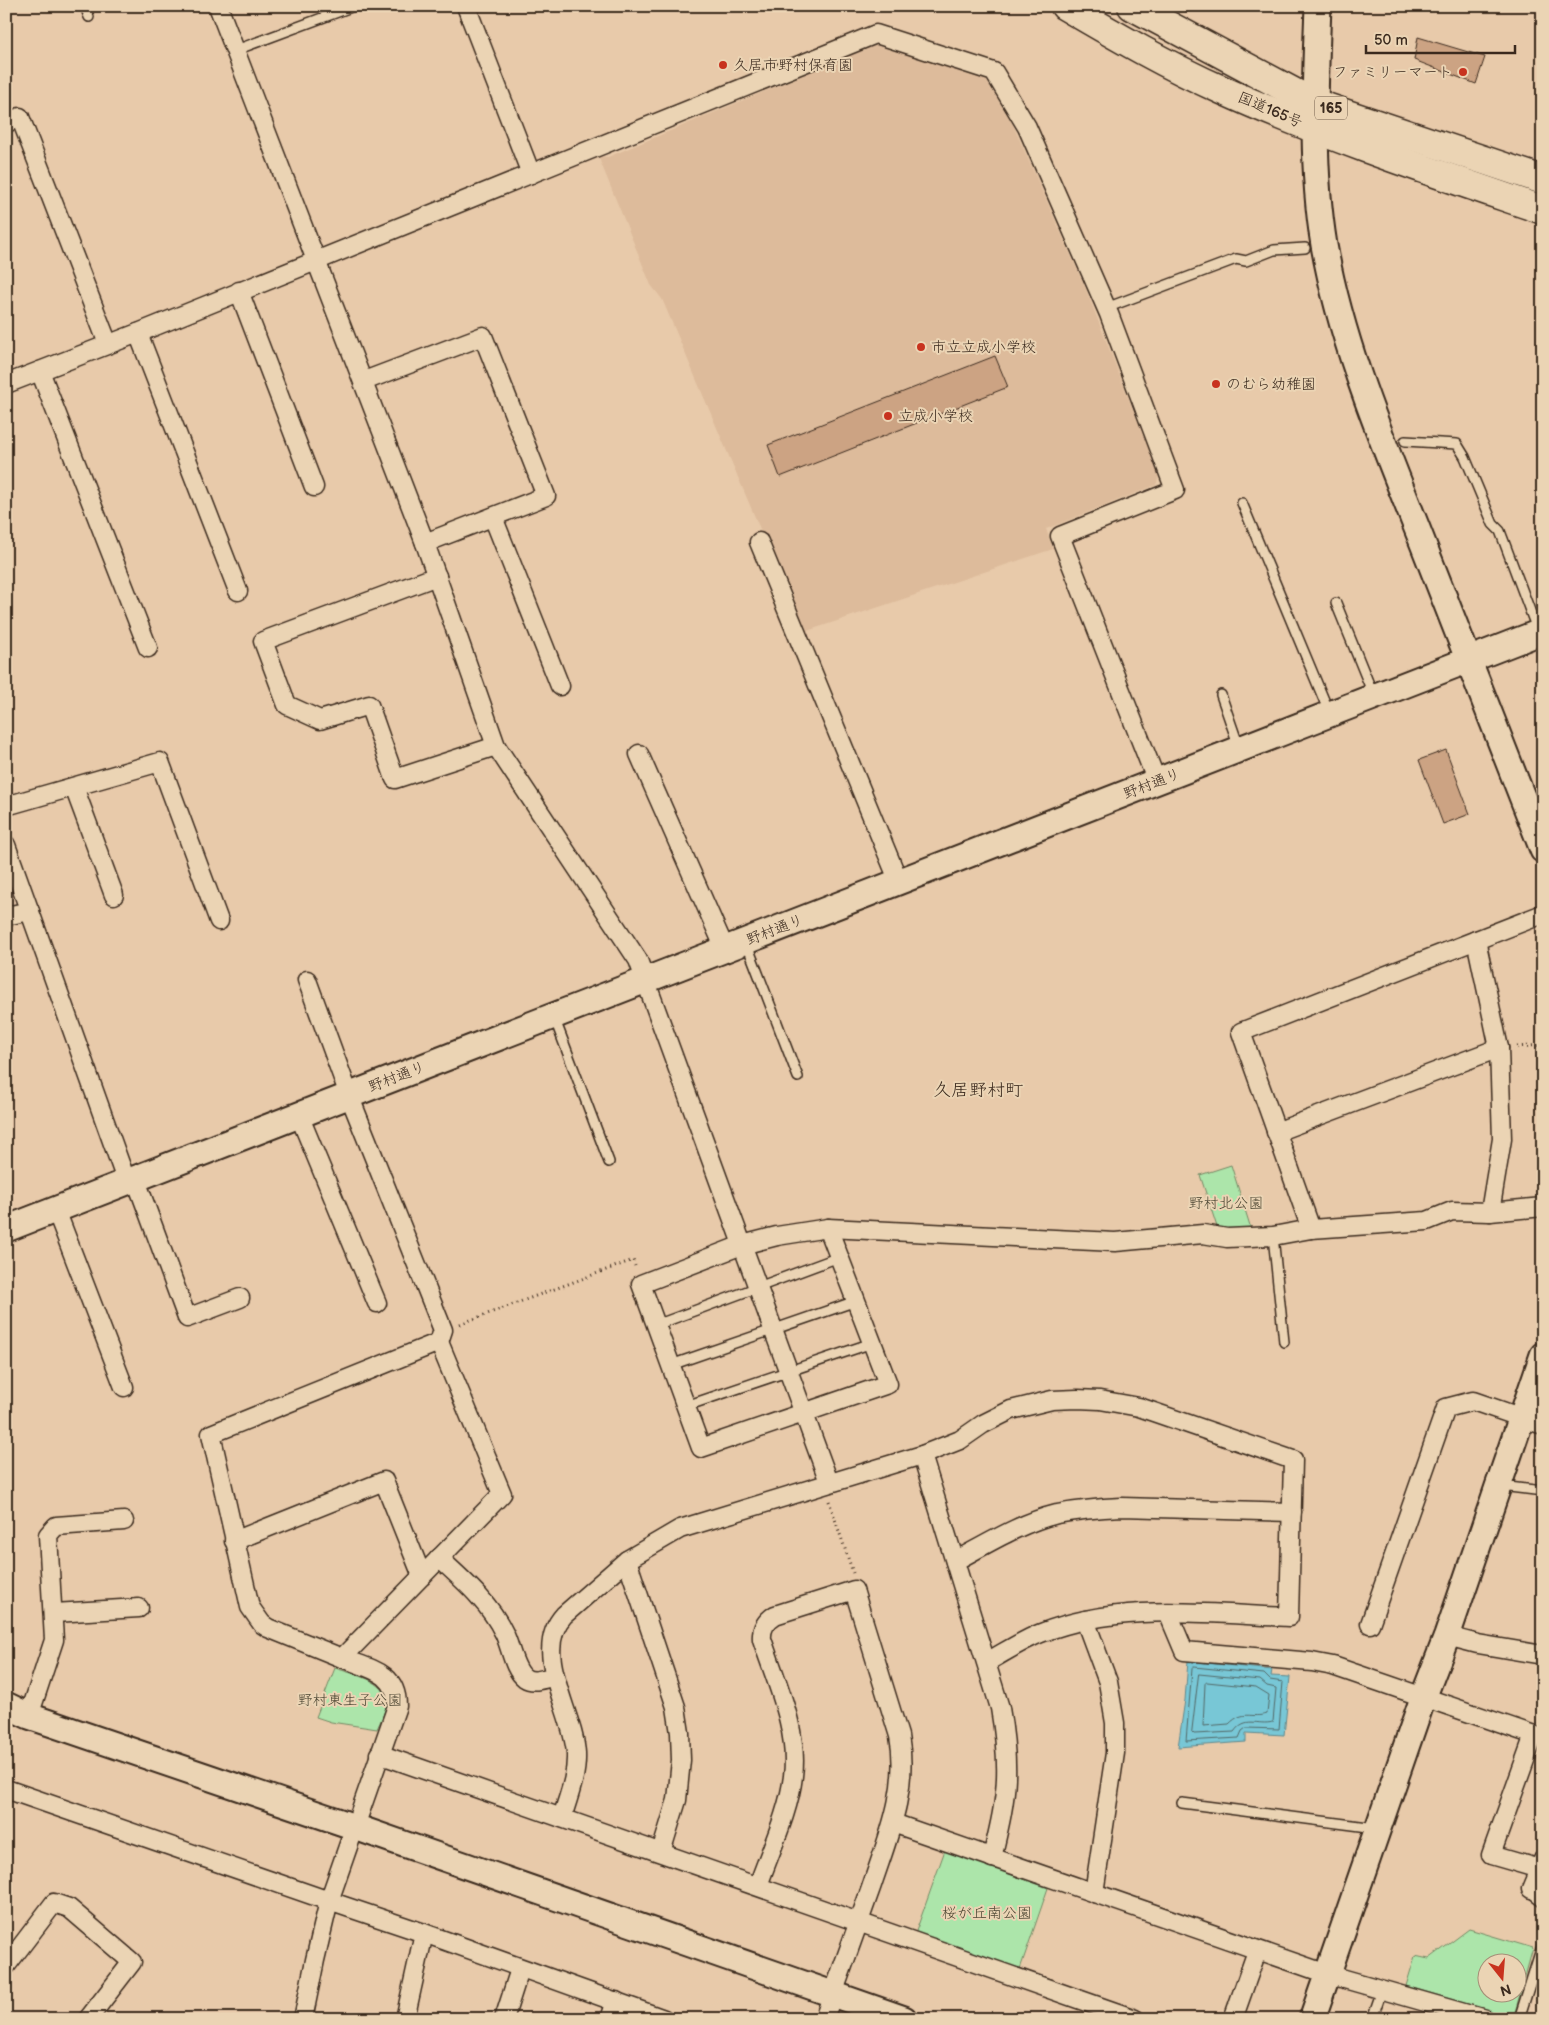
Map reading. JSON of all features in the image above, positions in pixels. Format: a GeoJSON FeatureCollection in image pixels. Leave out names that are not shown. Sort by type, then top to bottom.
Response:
{"type":"FeatureCollection","features":[{"type":"Feature","properties":{"kind":"highway","name":"国道165号"},"geometry":{"type":"LineString","coordinates":[[1065,6],[1153,57],[1222,90],[1543,180]]}},
{"type":"Feature","properties":{"kind":"highway","name":"国道165号"},"geometry":{"type":"LineString","coordinates":[[1132,6],[1314,116],[1543,210]]}},
{"type":"Feature","properties":{"kind":"street"},"geometry":{"type":"LineString","coordinates":[[218,6],[425,543],[496,746],[638,960],[735,1225],[802,1414],[824,1484]]}},
{"type":"Feature","properties":{"kind":"street"},"geometry":{"type":"LineString","coordinates":[[1318,6],[1314,116],[1316,180],[1324,246],[1336,299],[1356,366],[1385,446],[1543,850]]}},
{"type":"Feature","properties":{"kind":"street"},"geometry":{"type":"LineString","coordinates":[[470,8],[531,174]]}},
{"type":"Feature","properties":{"kind":"street"},"geometry":{"type":"LineString","coordinates":[[6,384],[138,333],[876,34],[994,72],[1027,127],[1106,308],[1175,490],[1060,536],[1157,782]]}},
{"type":"Feature","properties":{"kind":"street"},"geometry":{"type":"LineString","coordinates":[[6,122],[20,117],[108,344]]}},
{"type":"Feature","properties":{"kind":"street"},"geometry":{"type":"LineString","coordinates":[[239,291],[314,487]]}},
{"type":"Feature","properties":{"kind":"street"},"geometry":{"type":"LineString","coordinates":[[138,333],[238,591]]}},
{"type":"Feature","properties":{"kind":"street"},"geometry":{"type":"LineString","coordinates":[[364,381],[483,336],[546,496],[425,543]]}},
{"type":"Feature","properties":{"kind":"street"},"geometry":{"type":"LineString","coordinates":[[40,371],[148,648]]}},
{"type":"Feature","properties":{"kind":"street"},"geometry":{"type":"LineString","coordinates":[[493,517],[560,686]]}},
{"type":"Feature","properties":{"kind":"street"},"geometry":{"type":"LineString","coordinates":[[759,542],[899,882]]}},
{"type":"Feature","properties":{"kind":"street"},"geometry":{"type":"LineString","coordinates":[[437,576],[262,641],[287,705],[320,720],[369,705],[395,779],[496,746]]}},
{"type":"Feature","properties":{"kind":"street","name":"野村通り"},"geometry":{"type":"LineString","coordinates":[[6,1229],[1541,632]]}},
{"type":"Feature","properties":{"kind":"street"},"geometry":{"type":"LineString","coordinates":[[639,754],[735,945]]}},
{"type":"Feature","properties":{"kind":"street"},"geometry":{"type":"LineString","coordinates":[[6,806],[160,762],[219,921]]}},
{"type":"Feature","properties":{"kind":"street"},"geometry":{"type":"LineString","coordinates":[[74,787],[114,895]]}},
{"type":"Feature","properties":{"kind":"street"},"geometry":{"type":"LineString","coordinates":[[6,845],[131,1181],[187,1318],[240,1298]]}},
{"type":"Feature","properties":{"kind":"street"},"geometry":{"type":"LineString","coordinates":[[6,916],[30,911]]}},
{"type":"Feature","properties":{"kind":"street"},"geometry":{"type":"LineString","coordinates":[[1311,1229],[1241,1032],[1543,914]]}},
{"type":"Feature","properties":{"kind":"street"},"geometry":{"type":"LineString","coordinates":[[1476,940],[1499,1048],[1502,1139],[1490,1212]]}},
{"type":"Feature","properties":{"kind":"street"},"geometry":{"type":"LineString","coordinates":[[307,980],[349,1095],[502,1494],[342,1658]]}},
{"type":"Feature","properties":{"kind":"street"},"geometry":{"type":"LineString","coordinates":[[1276,1132],[1499,1048]]}},
{"type":"Feature","properties":{"kind":"street"},"geometry":{"type":"LineString","coordinates":[[299,1115],[377,1303]]}},
{"type":"Feature","properties":{"kind":"street"},"geometry":{"type":"LineString","coordinates":[[828,1228],[888,1384],[701,1448],[641,1284],[742,1245],[777,1236],[828,1228],[1116,1242],[1203,1234],[1227,1238],[1273,1236],[1311,1229],[1427,1221],[1452,1211],[1490,1212],[1543,1207]]}},
{"type":"Feature","properties":{"kind":"street"},"geometry":{"type":"LineString","coordinates":[[56,1210],[124,1387]]}},
{"type":"Feature","properties":{"kind":"street"},"geometry":{"type":"LineString","coordinates":[[735,1225],[777,1236]]}},
{"type":"Feature","properties":{"kind":"street"},"geometry":{"type":"LineString","coordinates":[[303,2019],[314,1960],[329,1901],[397,1706],[395,1689],[387,1677],[380,1673],[262,1624],[250,1607],[211,1434],[441,1336]]}},
{"type":"Feature","properties":{"kind":"street"},"geometry":{"type":"LineString","coordinates":[[1312,2019],[1497,1486],[1532,1421],[1543,1355]]}},
{"type":"Feature","properties":{"kind":"street"},"geometry":{"type":"LineString","coordinates":[[562,1818],[576,1769],[576,1753],[572,1728],[555,1676],[550,1652],[556,1623],[627,1560],[680,1529],[922,1455],[960,1440],[996,1417],[1028,1404],[1052,1400],[1100,1400],[1139,1407],[1294,1460],[1288,1617],[1148,1612],[1086,1620],[1041,1633],[987,1662]]}},
{"type":"Feature","properties":{"kind":"street"},"geometry":{"type":"LineString","coordinates":[[1370,1624],[1446,1408],[1473,1401],[1532,1421]]}},
{"type":"Feature","properties":{"kind":"street"},"geometry":{"type":"LineString","coordinates":[[922,1455],[1000,1708],[1005,1741],[1006,1778],[1003,1807],[992,1858]]}},
{"type":"Feature","properties":{"kind":"street"},"geometry":{"type":"LineString","coordinates":[[234,1540],[384,1481],[422,1576]]}},
{"type":"Feature","properties":{"kind":"street"},"geometry":{"type":"LineString","coordinates":[[955,1561],[1019,1527],[1055,1515],[1100,1508],[1292,1512]]}},
{"type":"Feature","properties":{"kind":"street"},"geometry":{"type":"LineString","coordinates":[[29,1716],[54,1640],[48,1535],[56,1526],[124,1521]]}},
{"type":"Feature","properties":{"kind":"street"},"geometry":{"type":"LineString","coordinates":[[439,1558],[478,1595],[504,1632],[520,1674],[527,1680],[534,1681],[555,1676]]}},
{"type":"Feature","properties":{"kind":"street"},"geometry":{"type":"LineString","coordinates":[[627,1560],[676,1707],[680,1733],[681,1760],[677,1800],[661,1852]]}},
{"type":"Feature","properties":{"kind":"street"},"geometry":{"type":"LineString","coordinates":[[758,1886],[789,1797],[794,1759],[786,1716],[762,1639],[763,1628],[775,1614],[854,1590],[894,1718],[902,1751],[902,1780],[893,1823],[824,2019]]}},
{"type":"Feature","properties":{"kind":"street"},"geometry":{"type":"LineString","coordinates":[[54,1614],[139,1608]]}},
{"type":"Feature","properties":{"kind":"street"},"geometry":{"type":"LineString","coordinates":[[1168,1613],[1184,1651],[1312,1662],[1333,1666],[1534,1735],[1492,1855],[1541,1866],[1537,1896]]}},
{"type":"Feature","properties":{"kind":"street"},"geometry":{"type":"LineString","coordinates":[[1086,1620],[1108,1682],[1116,1723],[1115,1754],[1094,1893]]}},
{"type":"Feature","properties":{"kind":"street"},"geometry":{"type":"LineString","coordinates":[[1446,1636],[1478,1644],[1543,1655]]}},
{"type":"Feature","properties":{"kind":"street"},"geometry":{"type":"LineString","coordinates":[[6,1705],[29,1716],[355,1827],[904,2019]]}},
{"type":"Feature","properties":{"kind":"street"},"geometry":{"type":"LineString","coordinates":[[379,1754],[1135,2019]]}},
{"type":"Feature","properties":{"kind":"street"},"geometry":{"type":"LineString","coordinates":[[6,1789],[424,1933],[520,1969],[664,2019]]}},
{"type":"Feature","properties":{"kind":"street"},"geometry":{"type":"LineString","coordinates":[[893,1823],[1327,1974],[1474,2017]]}},
{"type":"Feature","properties":{"kind":"street"},"geometry":{"type":"LineString","coordinates":[[6,1966],[54,1903],[69,1908],[132,1962],[88,2019]]}},
{"type":"Feature","properties":{"kind":"street"},"geometry":{"type":"LineString","coordinates":[[405,2019],[424,1933]]}},
{"type":"Feature","properties":{"kind":"street"},"geometry":{"type":"LineString","coordinates":[[1233,2019],[1257,1950]]}},
{"type":"Feature","properties":{"kind":"street"},"geometry":{"type":"LineString","coordinates":[[504,2019],[520,1969]]}},
{"type":"Feature","properties":{"kind":"street"},"geometry":{"type":"LineString","coordinates":[[610,2019],[616,2001]]}},
{"type":"Feature","properties":{"kind":"lane"},"geometry":{"type":"LineString","coordinates":[[85,6],[89,17]]}},
{"type":"Feature","properties":{"kind":"lane"},"geometry":{"type":"LineString","coordinates":[[236,50],[354,6]]}},
{"type":"Feature","properties":{"kind":"lane"},"geometry":{"type":"LineString","coordinates":[[1106,308],[1236,259],[1246,260],[1274,250],[1305,248]]}},
{"type":"Feature","properties":{"kind":"lane"},"geometry":{"type":"LineString","coordinates":[[1405,441],[1457,444],[1493,524],[1500,531],[1541,632]]}},
{"type":"Feature","properties":{"kind":"lane"},"geometry":{"type":"LineString","coordinates":[[1242,503],[1330,714]]}},
{"type":"Feature","properties":{"kind":"lane"},"geometry":{"type":"LineString","coordinates":[[1336,603],[1374,697]]}},
{"type":"Feature","properties":{"kind":"lane"},"geometry":{"type":"LineString","coordinates":[[1221,695],[1240,750]]}},
{"type":"Feature","properties":{"kind":"lane"},"geometry":{"type":"LineString","coordinates":[[735,945],[798,1077]]}},
{"type":"Feature","properties":{"kind":"lane"},"geometry":{"type":"LineString","coordinates":[[554,1016],[609,1162]]}},
{"type":"Feature","properties":{"kind":"lane"},"geometry":{"type":"LineString","coordinates":[[1273,1236],[1284,1342]]}},
{"type":"Feature","properties":{"kind":"lane"},"geometry":{"type":"LineString","coordinates":[[656,1324],[839,1257]]}},
{"type":"Feature","properties":{"kind":"lane"},"geometry":{"type":"LineString","coordinates":[[671,1365],[856,1301]]}},
{"type":"Feature","properties":{"kind":"lane"},"geometry":{"type":"LineString","coordinates":[[686,1406],[872,1343]]}},
{"type":"Feature","properties":{"kind":"lane"},"geometry":{"type":"LineString","coordinates":[[1497,1486],[1543,1491]]}},
{"type":"Feature","properties":{"kind":"lane"},"geometry":{"type":"LineString","coordinates":[[1182,1803],[1378,1828]]}},
{"type":"Feature","properties":{"kind":"lane"},"geometry":{"type":"LineString","coordinates":[[1520,2019],[1543,1943]]}},
{"type":"Feature","properties":{"kind":"lane"},"geometry":{"type":"LineString","coordinates":[[1372,2019],[1382,1990]]}},
{"type":"Feature","properties":{"kind":"path"},"geometry":{"type":"LineString","coordinates":[[1499,1048],[1543,1045]]}},
{"type":"Feature","properties":{"kind":"path"},"geometry":{"type":"LineString","coordinates":[[441,1336],[633,1260],[641,1284]]}},
{"type":"Feature","properties":{"kind":"path"},"geometry":{"type":"LineString","coordinates":[[824,1484],[857,1583],[854,1590]]}},
{"type":"Feature","properties":{"kind":"shaded area"},"geometry":{"type":"Polygon","coordinates":[[[875,45],[986,80],[1013,125],[1085,287],[1159,476],[1156,485],[1046,529],[1053,549],[804,632],[662,299],[651,285],[598,156],[608,157],[875,45]]]}},
{"type":"Feature","properties":{"kind":"green space","name":"野村北公園"},"geometry":{"type":"Polygon","coordinates":[[[1231,1165],[1252,1232],[1218,1230],[1200,1175],[1231,1165]]]}},
{"type":"Feature","properties":{"kind":"green space","name":"野村東生子公園"},"geometry":{"type":"Polygon","coordinates":[[[335,1668],[368,1679],[382,1689],[386,1695],[387,1703],[377,1729],[331,1722],[316,1717],[335,1668]]]}},
{"type":"Feature","properties":{"kind":"green space","name":"桜が丘南公園"},"geometry":{"type":"Polygon","coordinates":[[[945,1850],[1048,1888],[1019,1972],[915,1934],[945,1850]]]}},
{"type":"Feature","properties":{"kind":"green space"},"geometry":{"type":"Polygon","coordinates":[[[1469,1929],[1533,1948],[1526,1973],[1526,1952],[1476,1952],[1476,2002],[1518,2002],[1515,2012],[1508,2016],[1406,1986],[1415,1956],[1429,1959],[1469,1929]]]}},
{"type":"Feature","properties":{"kind":"water"},"geometry":{"type":"Polygon","coordinates":[[[1188,1661],[1272,1670],[1271,1676],[1290,1677],[1284,1735],[1246,1733],[1246,1742],[1178,1747],[1185,1700],[1188,1661]]]}},
{"type":"Feature","properties":{"kind":"building","name":"ファミリーマート"},"geometry":{"type":"Polygon","coordinates":[[[1418,37],[1485,57],[1476,84],[1414,60],[1418,37]]]}},
{"type":"Feature","properties":{"kind":"building","name":"立成小学校"},"geometry":{"type":"Polygon","coordinates":[[[995,356],[1008,387],[780,477],[768,445],[995,356]]]}},
{"type":"Feature","properties":{"kind":"building"},"geometry":{"type":"Polygon","coordinates":[[[1446,750],[1470,814],[1443,824],[1419,760],[1446,750]]]}},
{"type":"Feature","properties":{"kind":"place","name":"久居市野村保育園"},"geometry":{"type":"Point","coordinates":[723,65]}},
{"type":"Feature","properties":{"kind":"place","name":"ファミリーマート"},"geometry":{"type":"Point","coordinates":[1463,72]}},
{"type":"Feature","properties":{"kind":"place","name":"市立立成小学校"},"geometry":{"type":"Point","coordinates":[921,347]}},
{"type":"Feature","properties":{"kind":"place","name":"のむら幼稚園"},"geometry":{"type":"Point","coordinates":[1216,384]}},
{"type":"Feature","properties":{"kind":"place","name":"立成小学校"},"geometry":{"type":"Point","coordinates":[888,416]}},
{"type":"Feature","properties":{"kind":"district","name":"久居野村町"},"geometry":{"type":"Point","coordinates":[978,1090]}}]}
